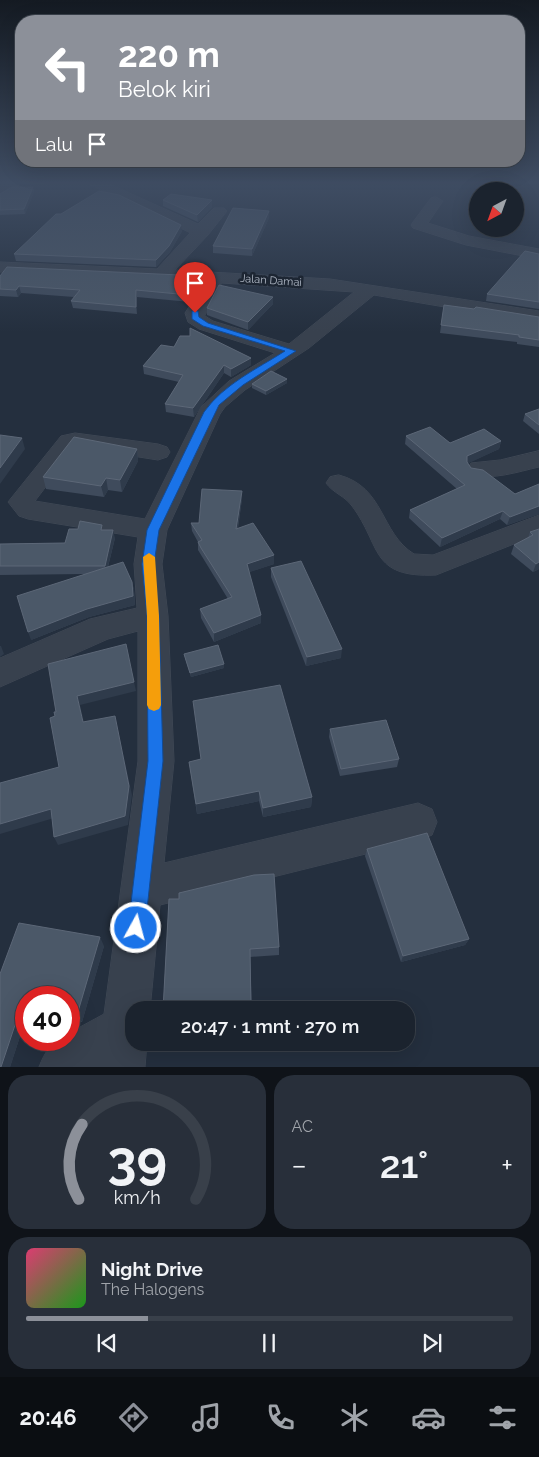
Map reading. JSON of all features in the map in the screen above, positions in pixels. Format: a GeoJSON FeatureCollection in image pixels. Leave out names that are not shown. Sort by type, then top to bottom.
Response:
{"type":"FeatureCollection","features":[{"type":"Feature","properties":{"kind":"street"},"geometry":{"type":"LineString","coordinates":[[162,274],[202,232]]}},
{"type":"Feature","properties":{"kind":"street"},"geometry":{"type":"LineString","coordinates":[[442,232],[472,242],[539,254]]}},
{"type":"Feature","properties":{"kind":"street","name":"Jalan Damai"},"geometry":{"type":"LineString","coordinates":[[0,267],[217,276],[370,289],[539,317]]}},
{"type":"Feature","properties":{"kind":"street"},"geometry":{"type":"LineString","coordinates":[[217,276],[195,313],[194,318],[198,322],[292,351]]}},
{"type":"Feature","properties":{"kind":"street"},"geometry":{"type":"LineString","coordinates":[[63,1067],[93,1043],[123,1048],[156,761],[153,616],[148,564],[153,530],[182,446],[226,392],[292,351],[370,289]]}},
{"type":"Feature","properties":{"kind":"street"},"geometry":{"type":"LineString","coordinates":[[153,530],[28,510],[21,502],[69,441],[182,446]]}},
{"type":"Feature","properties":{"kind":"street"},"geometry":{"type":"LineString","coordinates":[[480,468],[500,468],[539,459]]}},
{"type":"Feature","properties":{"kind":"street"},"geometry":{"type":"LineString","coordinates":[[339,483],[361,498],[389,550],[403,562],[418,568],[436,565],[539,524]]}},
{"type":"Feature","properties":{"kind":"street"},"geometry":{"type":"LineString","coordinates":[[0,673],[101,628],[153,616]]}},
{"type":"Feature","properties":{"kind":"street"},"geometry":{"type":"LineString","coordinates":[[141,890],[418,822]]}},
{"type":"Feature","properties":{"kind":"building"},"geometry":{"type":"Polygon","coordinates":[[[37,232],[177,232],[169,246],[156,260],[14,254],[37,232]]]}},
{"type":"Feature","properties":{"kind":"building"},"geometry":{"type":"Polygon","coordinates":[[[220,232],[260,232],[252,249],[213,246],[220,232]]]}},
{"type":"Feature","properties":{"kind":"building"},"geometry":{"type":"Polygon","coordinates":[[[525,251],[539,254],[539,302],[487,294],[525,251]]]}},
{"type":"Feature","properties":{"kind":"building"},"geometry":{"type":"Polygon","coordinates":[[[7,267],[201,276],[189,295],[136,290],[136,307],[71,301],[80,290],[19,286],[16,290],[0,289],[0,276],[7,267]]]}},
{"type":"Feature","properties":{"kind":"building"},"geometry":{"type":"Polygon","coordinates":[[[219,285],[273,297],[248,322],[207,308],[219,285]]]}},
{"type":"Feature","properties":{"kind":"building"},"geometry":{"type":"Polygon","coordinates":[[[444,305],[474,309],[476,307],[539,317],[539,340],[519,337],[519,335],[441,325],[444,305]]]}},
{"type":"Feature","properties":{"kind":"building"},"geometry":{"type":"Polygon","coordinates":[[[190,328],[251,358],[231,369],[224,365],[193,408],[165,404],[183,375],[143,366],[161,345],[174,347],[180,336],[190,336],[190,328]]]}},
{"type":"Feature","properties":{"kind":"building"},"geometry":{"type":"Polygon","coordinates":[[[271,371],[287,379],[266,391],[252,384],[271,371]]]}},
{"type":"Feature","properties":{"kind":"building"},"geometry":{"type":"Polygon","coordinates":[[[539,409],[539,425],[525,414],[539,409]]]}},
{"type":"Feature","properties":{"kind":"building"},"geometry":{"type":"Polygon","coordinates":[[[430,427],[450,443],[484,429],[501,441],[467,456],[467,462],[471,468],[483,470],[515,494],[539,484],[539,506],[510,517],[503,511],[442,538],[410,510],[465,485],[406,436],[430,427]]]}},
{"type":"Feature","properties":{"kind":"building"},"geometry":{"type":"Polygon","coordinates":[[[0,435],[22,438],[0,468],[0,435]]]}},
{"type":"Feature","properties":{"kind":"building"},"geometry":{"type":"Polygon","coordinates":[[[74,437],[137,449],[120,480],[106,478],[101,486],[43,477],[74,437]]]}},
{"type":"Feature","properties":{"kind":"building"},"geometry":{"type":"Polygon","coordinates":[[[202,489],[242,491],[236,529],[253,523],[274,555],[247,564],[261,615],[214,633],[200,609],[232,597],[201,548],[198,542],[202,540],[191,523],[199,523],[202,489]]]}},
{"type":"Feature","properties":{"kind":"building"},"geometry":{"type":"Polygon","coordinates":[[[80,521],[102,525],[101,530],[113,530],[105,566],[0,566],[0,544],[65,543],[69,529],[78,529],[80,521]]]}},
{"type":"Feature","properties":{"kind":"building"},"geometry":{"type":"Polygon","coordinates":[[[539,529],[539,562],[536,564],[514,545],[533,535],[530,532],[539,529]]]}},
{"type":"Feature","properties":{"kind":"building"},"geometry":{"type":"Polygon","coordinates":[[[301,561],[342,649],[307,657],[271,568],[301,561]]]}},
{"type":"Feature","properties":{"kind":"building"},"geometry":{"type":"Polygon","coordinates":[[[123,562],[132,582],[133,596],[87,609],[28,632],[17,596],[123,562]]]}},
{"type":"Feature","properties":{"kind":"building"},"geometry":{"type":"Polygon","coordinates":[[[126,644],[134,682],[77,696],[83,722],[115,716],[129,786],[125,816],[54,837],[51,809],[0,824],[0,783],[59,767],[50,718],[55,716],[54,712],[56,712],[48,664],[126,644]]]}},
{"type":"Feature","properties":{"kind":"building"},"geometry":{"type":"Polygon","coordinates":[[[218,645],[224,664],[190,673],[184,654],[218,645]]]}},
{"type":"Feature","properties":{"kind":"building"},"geometry":{"type":"Polygon","coordinates":[[[280,685],[312,797],[263,808],[259,791],[196,804],[189,762],[201,759],[193,701],[280,685]]]}},
{"type":"Feature","properties":{"kind":"building"},"geometry":{"type":"Polygon","coordinates":[[[386,720],[399,759],[341,769],[330,729],[386,720]]]}},
{"type":"Feature","properties":{"kind":"building"},"geometry":{"type":"Polygon","coordinates":[[[427,833],[469,939],[403,956],[367,849],[427,833]]]}},
{"type":"Feature","properties":{"kind":"building"},"geometry":{"type":"Polygon","coordinates":[[[274,874],[279,947],[250,949],[251,1001],[163,1001],[169,899],[179,899],[179,893],[254,875],[274,874]]]}},
{"type":"Feature","properties":{"kind":"building"},"geometry":{"type":"Polygon","coordinates":[[[19,923],[100,937],[80,1005],[80,986],[15,986],[15,1025],[1,1067],[0,974],[19,923]]]}},
{"type":"Feature","properties":{"kind":"slow traffic"},"geometry":{"type":"LineString","coordinates":[[149,557],[153,616],[154,705]]}},
{"type":"Feature","properties":{"kind":"route"},"geometry":{"type":"LineString","coordinates":[[136,928],[156,761],[153,616],[148,564],[153,530],[198,434],[215,403],[226,392],[292,351],[198,322],[194,318],[195,313]]}}]}
